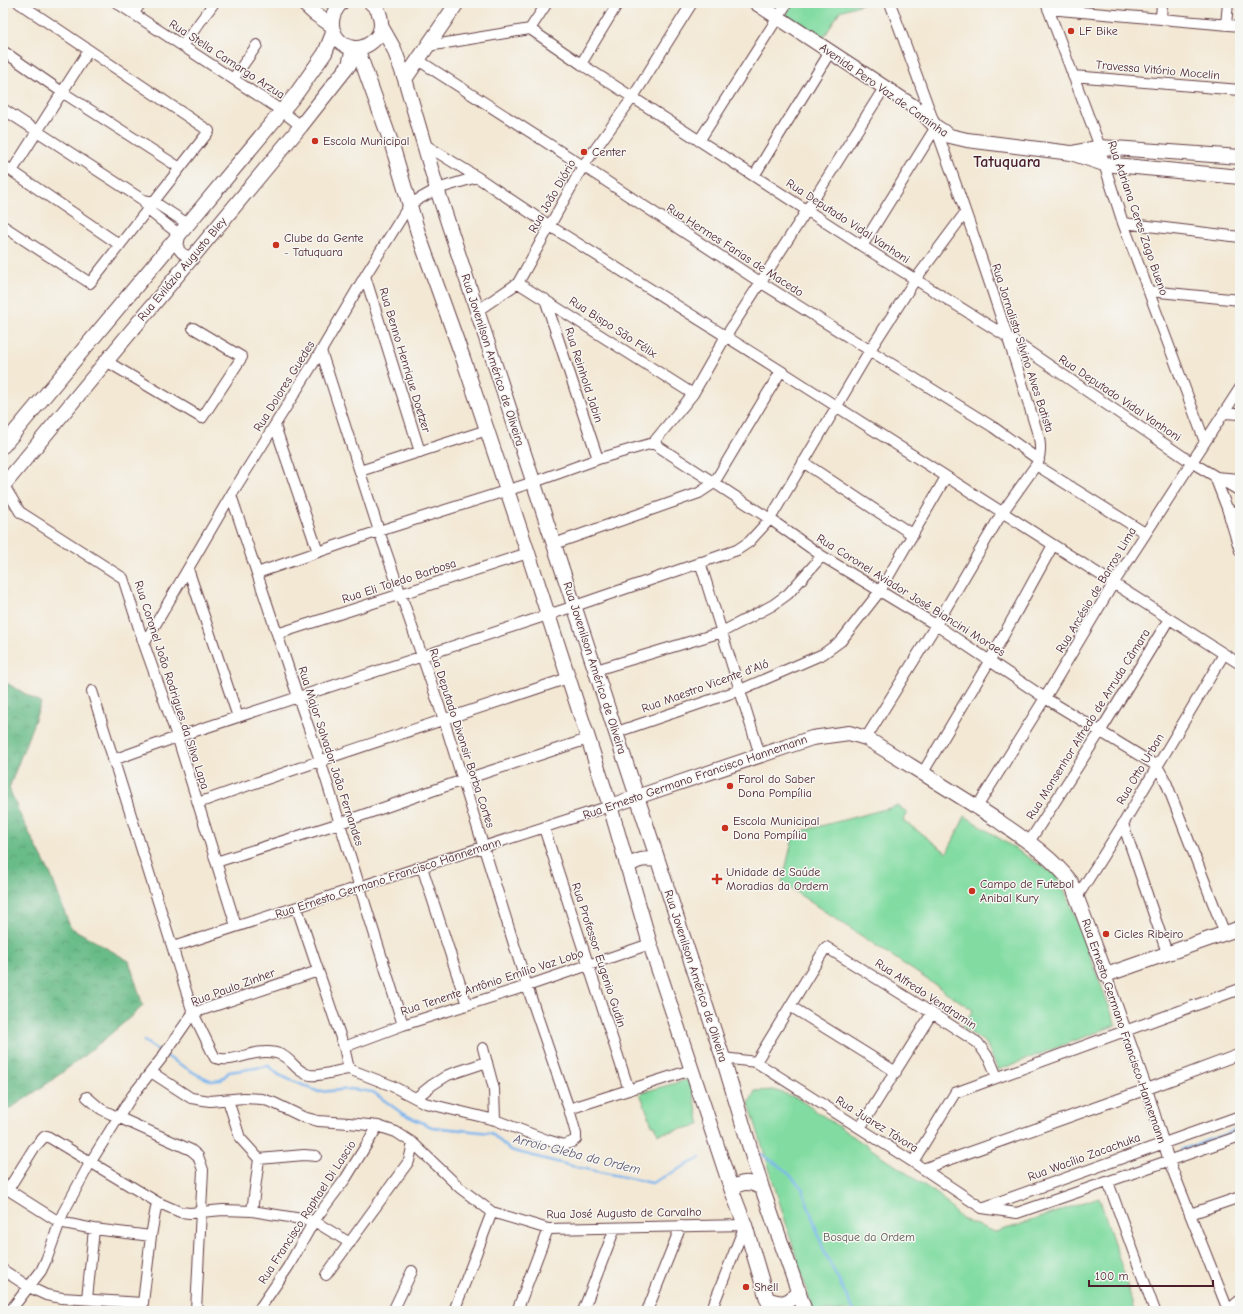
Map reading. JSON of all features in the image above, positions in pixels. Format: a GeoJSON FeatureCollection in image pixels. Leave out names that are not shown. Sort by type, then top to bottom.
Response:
{"type":"FeatureCollection","features":[{"type":"Feature","properties":{"kind":"main road"},"geometry":{"type":"LineString","coordinates":[[303,3],[315,14],[332,25],[341,43],[355,48],[364,47],[376,39],[381,22]]}},
{"type":"Feature","properties":{"kind":"main road","name":"Rua Evilázio Augusto Bley"},"geometry":{"type":"LineString","coordinates":[[3,446],[282,111],[325,53],[335,10],[341,3]]}},
{"type":"Feature","properties":{"kind":"main road","name":"Rua Jovenilson Américo de Oliveira"},"geometry":{"type":"LineString","coordinates":[[371,3],[378,11],[381,22],[405,79],[477,311],[723,1058],[762,1188],[805,1311]]}},
{"type":"Feature","properties":{"kind":"main road"},"geometry":{"type":"LineString","coordinates":[[405,79],[457,3]]}},
{"type":"Feature","properties":{"kind":"main road","name":"Avenida Pero Vaz de Caminha"},"geometry":{"type":"LineString","coordinates":[[756,3],[922,112],[936,127],[950,136],[968,140],[1071,153],[1104,164],[1240,177]]}},
{"type":"Feature","properties":{"kind":"main road"},"geometry":{"type":"LineString","coordinates":[[355,48],[364,67],[392,145],[419,236],[463,358],[528,553],[610,806],[650,944],[732,1191],[745,1225],[770,1305],[777,1302],[786,1303],[799,1291]]}},
{"type":"Feature","properties":{"kind":"main road","name":"Rua Evilázio Augusto Bley"},"geometry":{"type":"LineString","coordinates":[[3,485],[301,126],[349,65],[355,48]]}},
{"type":"Feature","properties":{"kind":"main road"},"geometry":{"type":"LineString","coordinates":[[349,65],[364,67]]}},
{"type":"Feature","properties":{"kind":"main road","name":"Avenida Pero Vaz de Caminha"},"geometry":{"type":"LineString","coordinates":[[1071,153],[1100,147],[1240,157]]}},
{"type":"Feature","properties":{"kind":"main road","name":"Rua Ernesto Germano Francisco Hannemann"},"geometry":{"type":"LineString","coordinates":[[610,806],[638,798],[812,738],[849,733],[866,738],[977,807],[1029,842],[1062,870],[1071,882],[1106,975]]}},
{"type":"Feature","properties":{"kind":"main road"},"geometry":{"type":"LineString","coordinates":[[628,867],[638,859],[657,860]]}},
{"type":"Feature","properties":{"kind":"main road"},"geometry":{"type":"LineString","coordinates":[[1106,975],[1240,928]]}},
{"type":"Feature","properties":{"kind":"main road"},"geometry":{"type":"LineString","coordinates":[[732,1191],[735,1187],[744,1183],[754,1183],[762,1188]]}},
{"type":"Feature","properties":{"kind":"street"},"geometry":{"type":"LineString","coordinates":[[3,226],[90,283],[120,245],[148,204],[180,168],[209,131],[19,3]]}},
{"type":"Feature","properties":{"kind":"street","name":"Rua Stella Camargo Arzua"},"geometry":{"type":"LineString","coordinates":[[117,3],[282,111],[301,126]]}},
{"type":"Feature","properties":{"kind":"street"},"geometry":{"type":"LineString","coordinates":[[133,14],[141,3]]}},
{"type":"Feature","properties":{"kind":"street"},"geometry":{"type":"LineString","coordinates":[[182,45],[214,3]]}},
{"type":"Feature","properties":{"kind":"street"},"geometry":{"type":"LineString","coordinates":[[331,3],[332,25]]}},
{"type":"Feature","properties":{"kind":"street"},"geometry":{"type":"LineString","coordinates":[[381,22],[382,3]]}},
{"type":"Feature","properties":{"kind":"street"},"geometry":{"type":"LineString","coordinates":[[428,46],[530,29],[547,3]]}},
{"type":"Feature","properties":{"kind":"street"},"geometry":{"type":"LineString","coordinates":[[581,64],[618,3]]}},
{"type":"Feature","properties":{"kind":"street","name":"Rua João Diório"},"geometry":{"type":"LineString","coordinates":[[477,311],[518,283],[583,166],[633,98],[692,3]]}},
{"type":"Feature","properties":{"kind":"street"},"geometry":{"type":"LineString","coordinates":[[699,141],[787,3]]}},
{"type":"Feature","properties":{"kind":"street","name":"Rua Jornalista Silvino Alves Batista"},"geometry":{"type":"LineString","coordinates":[[890,3],[936,127],[1009,338],[1039,438],[1041,451],[1038,463]]}},
{"type":"Feature","properties":{"kind":"street"},"geometry":{"type":"LineString","coordinates":[[1161,18],[1162,3]]}},
{"type":"Feature","properties":{"kind":"street"},"geometry":{"type":"LineString","coordinates":[[1226,25],[1228,3]]}},
{"type":"Feature","properties":{"kind":"street"},"geometry":{"type":"LineString","coordinates":[[1046,6],[1097,8],[1161,18],[1240,26]]}},
{"type":"Feature","properties":{"kind":"street","name":"Rua Adriana Ceres Zago Bueno"},"geometry":{"type":"LineString","coordinates":[[1046,6],[1100,147],[1123,223],[1205,442]]}},
{"type":"Feature","properties":{"kind":"street","name":"Rua Deputado Vidal Vanhoni"},"geometry":{"type":"LineString","coordinates":[[530,29],[699,141],[915,280],[1009,338],[1191,462],[1236,489]]}},
{"type":"Feature","properties":{"kind":"street"},"geometry":{"type":"LineString","coordinates":[[233,79],[257,45]]}},
{"type":"Feature","properties":{"kind":"street"},"geometry":{"type":"LineString","coordinates":[[12,171],[89,50]]}},
{"type":"Feature","properties":{"kind":"street"},"geometry":{"type":"LineString","coordinates":[[3,52],[180,168]]}},
{"type":"Feature","properties":{"kind":"street"},"geometry":{"type":"LineString","coordinates":[[754,176],[830,52]]}},
{"type":"Feature","properties":{"kind":"street","name":"Rua Hermes Farias de Macedo"},"geometry":{"type":"LineString","coordinates":[[418,60],[760,282],[993,427],[1038,463],[1145,533]]}},
{"type":"Feature","properties":{"kind":"street","name":"Travessa Vitório Mocelin"},"geometry":{"type":"LineString","coordinates":[[1073,76],[1240,90]]}},
{"type":"Feature","properties":{"kind":"street"},"geometry":{"type":"LineString","coordinates":[[257,573],[379,531],[534,482],[598,459],[654,443],[693,394],[726,336],[884,88]]}},
{"type":"Feature","properties":{"kind":"street"},"geometry":{"type":"LineString","coordinates":[[3,110],[148,204],[184,230],[178,248],[181,253],[186,256],[194,256]]}},
{"type":"Feature","properties":{"kind":"street"},"geometry":{"type":"LineString","coordinates":[[862,246],[936,127]]}},
{"type":"Feature","properties":{"kind":"street"},"geometry":{"type":"LineString","coordinates":[[424,144],[477,177],[550,226],[726,336],[1240,664]]}},
{"type":"Feature","properties":{"kind":"street"},"geometry":{"type":"LineString","coordinates":[[3,165],[120,245]]}},
{"type":"Feature","properties":{"kind":"street","name":"Rua Dolores Guedes"},"geometry":{"type":"LineString","coordinates":[[144,644],[231,495],[275,426],[410,204],[438,189],[477,177]]}},
{"type":"Feature","properties":{"kind":"street"},"geometry":{"type":"LineString","coordinates":[[113,760],[177,737],[575,606],[737,550],[749,542],[770,519],[870,350],[915,280],[965,213]]}},
{"type":"Feature","properties":{"kind":"street"},"geometry":{"type":"LineString","coordinates":[[1123,223],[1240,237]]}},
{"type":"Feature","properties":{"kind":"street","name":"Rua Benno Henrique Doetzer"},"geometry":{"type":"LineString","coordinates":[[365,276],[420,452]]}},
{"type":"Feature","properties":{"kind":"street","name":"Rua Bispo São Félix"},"geometry":{"type":"LineString","coordinates":[[518,283],[693,394]]}},
{"type":"Feature","properties":{"kind":"street"},"geometry":{"type":"LineString","coordinates":[[1149,292],[1240,300]]}},
{"type":"Feature","properties":{"kind":"street","name":"Rua Reinhold Jabin"},"geometry":{"type":"LineString","coordinates":[[545,300],[598,459]]}},
{"type":"Feature","properties":{"kind":"street"},"geometry":{"type":"LineString","coordinates":[[106,361],[202,418],[242,356],[193,328]]}},
{"type":"Feature","properties":{"kind":"street","name":"Rua Deputado Divonsir Borba Cortes"},"geometry":{"type":"LineString","coordinates":[[321,351],[379,531],[444,720],[527,986],[569,1110],[576,1139],[564,1145],[495,1120]]}},
{"type":"Feature","properties":{"kind":"street"},"geometry":{"type":"LineString","coordinates":[[554,544],[699,493],[714,483],[781,371]]}},
{"type":"Feature","properties":{"kind":"street","name":"Rua Arcésio de Barros Lima"},"geometry":{"type":"LineString","coordinates":[[977,807],[1046,698],[1113,584],[1145,533],[1240,388]]}},
{"type":"Feature","properties":{"kind":"street"},"geometry":{"type":"LineString","coordinates":[[1224,413],[1240,414]]}},
{"type":"Feature","properties":{"kind":"street"},"geometry":{"type":"LineString","coordinates":[[275,426],[318,552]]}},
{"type":"Feature","properties":{"kind":"street"},"geometry":{"type":"LineString","coordinates":[[360,471],[487,430]]}},
{"type":"Feature","properties":{"kind":"street","name":"Rua Coronel Aviador José Biancini Moraes"},"geometry":{"type":"LineString","coordinates":[[654,443],[770,519],[822,556],[936,625],[1046,698],[1157,766]]}},
{"type":"Feature","properties":{"kind":"street"},"geometry":{"type":"LineString","coordinates":[[803,462],[913,536]]}},
{"type":"Feature","properties":{"kind":"street"},"geometry":{"type":"LineString","coordinates":[[866,738],[936,625],[1002,513],[1038,463]]}},
{"type":"Feature","properties":{"kind":"street","name":"Rua Maestro Vicente d'Aló"},"geometry":{"type":"LineString","coordinates":[[616,732],[740,690],[823,654],[840,640],[880,591],[946,477]]}},
{"type":"Feature","properties":{"kind":"street"},"geometry":{"type":"LineString","coordinates":[[1240,479],[1215,477],[1227,508],[1240,551]]}},
{"type":"Feature","properties":{"kind":"street","name":"Rua Coronel João Rodrigues da Silva Lapa"},"geometry":{"type":"LineString","coordinates":[[3,485],[20,512],[123,578],[144,644],[177,737],[236,926]]}},
{"type":"Feature","properties":{"kind":"street"},"geometry":{"type":"LineString","coordinates":[[1222,497],[1236,489]]}},
{"type":"Feature","properties":{"kind":"street","name":"Rua Major Salvador João Fernandes"},"geometry":{"type":"LineString","coordinates":[[231,495],[320,760],[403,1025]]}},
{"type":"Feature","properties":{"kind":"street"},"geometry":{"type":"LineString","coordinates":[[1227,508],[1240,516]]}},
{"type":"Feature","properties":{"kind":"street"},"geometry":{"type":"LineString","coordinates":[[922,774],[990,660],[1053,546]]}},
{"type":"Feature","properties":{"kind":"street","name":"Rua Eli Toledo Barbosa"},"geometry":{"type":"LineString","coordinates":[[277,634],[528,553]]}},
{"type":"Feature","properties":{"kind":"street"},"geometry":{"type":"LineString","coordinates":[[596,670],[722,632],[773,605],[788,594],[822,556]]}},
{"type":"Feature","properties":{"kind":"street"},"geometry":{"type":"LineString","coordinates":[[700,562],[760,755]]}},
{"type":"Feature","properties":{"kind":"street"},"geometry":{"type":"LineString","coordinates":[[188,569],[238,717]]}},
{"type":"Feature","properties":{"kind":"street","name":"Rua Monsenhor Alfredo de Arruda Câmara"},"geometry":{"type":"LineString","coordinates":[[1029,842],[1100,732],[1169,619]]}},
{"type":"Feature","properties":{"kind":"street","name":"Rua Otto Urban"},"geometry":{"type":"LineString","coordinates":[[1077,897],[1123,824],[1224,654]]}},
{"type":"Feature","properties":{"kind":"street"},"geometry":{"type":"LineString","coordinates":[[198,803],[320,760],[568,678]]}},
{"type":"Feature","properties":{"kind":"street"},"geometry":{"type":"LineString","coordinates":[[92,691],[193,1013],[215,1058],[232,1059],[264,1052],[274,1052],[283,1055],[303,1072],[311,1076],[349,1069],[390,1085],[425,1103],[495,1120],[494,1089],[483,1048]]}},
{"type":"Feature","properties":{"kind":"street"},"geometry":{"type":"LineString","coordinates":[[216,862],[340,823],[463,780],[588,739]]}},
{"type":"Feature","properties":{"kind":"street"},"geometry":{"type":"LineString","coordinates":[[1157,766],[1166,782],[1225,934]]}},
{"type":"Feature","properties":{"kind":"street","name":"Rua Ernesto Germano Francisco Hannemann"},"geometry":{"type":"LineString","coordinates":[[173,947],[484,848],[610,806]]}},
{"type":"Feature","properties":{"kind":"street"},"geometry":{"type":"LineString","coordinates":[[1123,824],[1167,953]]}},
{"type":"Feature","properties":{"kind":"street","name":"Rua Professor Eugenio Gudin"},"geometry":{"type":"LineString","coordinates":[[544,828],[629,1090]]}},
{"type":"Feature","properties":{"kind":"street"},"geometry":{"type":"LineString","coordinates":[[422,867],[467,1005]]}},
{"type":"Feature","properties":{"kind":"street"},"geometry":{"type":"LineString","coordinates":[[297,908],[344,1047],[349,1069]]}},
{"type":"Feature","properties":{"kind":"street","name":"Rua Tenente Antônio Emílio Vaz Lobo"},"geometry":{"type":"LineString","coordinates":[[344,1047],[403,1025],[527,986],[650,944]]}},
{"type":"Feature","properties":{"kind":"street","name":"Rua Alfredo Vendramin"},"geometry":{"type":"LineString","coordinates":[[790,1006],[826,947],[978,1043],[990,1060],[997,1078]]}},
{"type":"Feature","properties":{"kind":"street","name":"Rua Paulo Zinher"},"geometry":{"type":"LineString","coordinates":[[10,1311],[41,1271],[48,1258],[59,1222],[90,1163],[132,1096],[161,1059],[193,1013],[318,971]]}},
{"type":"Feature","properties":{"kind":"street","name":"Rua Ernesto Germano Francisco Hannemann"},"geometry":{"type":"LineString","coordinates":[[1106,975],[1147,1089],[1169,1160],[1228,1310]]}},
{"type":"Feature","properties":{"kind":"street"},"geometry":{"type":"LineString","coordinates":[[913,1162],[955,1092],[1240,990]]}},
{"type":"Feature","properties":{"kind":"street"},"geometry":{"type":"LineString","coordinates":[[756,1062],[790,1006],[896,1072]]}},
{"type":"Feature","properties":{"kind":"street"},"geometry":{"type":"LineString","coordinates":[[860,1128],[932,1013]]}},
{"type":"Feature","properties":{"kind":"street"},"geometry":{"type":"LineString","coordinates":[[923,1168],[1147,1089],[1240,1054]]}},
{"type":"Feature","properties":{"kind":"street","name":"Rua Juarez Távora"},"geometry":{"type":"LineString","coordinates":[[723,1058],[756,1062],[923,1168],[982,1208],[1017,1213],[1108,1182]]}},
{"type":"Feature","properties":{"kind":"street"},"geometry":{"type":"LineString","coordinates":[[416,1098],[432,1085],[448,1075],[487,1062]]}},
{"type":"Feature","properties":{"kind":"street"},"geometry":{"type":"LineString","coordinates":[[569,1110],[692,1070]]}},
{"type":"Feature","properties":{"kind":"street","name":"Rua José Augusto de Carvalho"},"geometry":{"type":"LineString","coordinates":[[151,1072],[191,1098],[210,1101],[244,1098],[262,1099],[303,1117],[318,1121],[378,1126],[396,1132],[413,1143],[460,1188],[492,1212],[548,1229],[745,1225]]}},
{"type":"Feature","properties":{"kind":"street"},"geometry":{"type":"LineString","coordinates":[[86,1097],[101,1109],[118,1118],[191,1150],[198,1156],[203,1170],[196,1311]]}},
{"type":"Feature","properties":{"kind":"street"},"geometry":{"type":"LineString","coordinates":[[228,1100],[240,1138],[259,1159],[252,1211]]}},
{"type":"Feature","properties":{"kind":"street","name":"Rua Wacílio Zacachuka"},"geometry":{"type":"LineString","coordinates":[[982,1208],[1240,1116]]}},
{"type":"Feature","properties":{"kind":"street","name":"Rua Francisco Raphael Di Lascio"},"geometry":{"type":"LineString","coordinates":[[258,1311],[288,1267],[314,1221],[346,1178],[378,1126]]}},
{"type":"Feature","properties":{"kind":"street"},"geometry":{"type":"LineString","coordinates":[[1155,1311],[1108,1182],[1240,1136]]}},
{"type":"Feature","properties":{"kind":"street"},"geometry":{"type":"LineString","coordinates":[[151,1236],[59,1222],[9,1188],[34,1148],[44,1137],[49,1137],[157,1202],[180,1212],[200,1213],[223,1210],[252,1211],[314,1221],[350,1243]]}},
{"type":"Feature","properties":{"kind":"street"},"geometry":{"type":"LineString","coordinates":[[326,1275],[408,1161],[413,1143]]}},
{"type":"Feature","properties":{"kind":"street"},"geometry":{"type":"LineString","coordinates":[[259,1159],[304,1155],[316,1156]]}},
{"type":"Feature","properties":{"kind":"street"},"geometry":{"type":"LineString","coordinates":[[1190,1214],[1240,1197]]}},
{"type":"Feature","properties":{"kind":"street"},"geometry":{"type":"LineString","coordinates":[[3,1270],[28,1287],[46,1295],[143,1307],[151,1236],[157,1202]]}},
{"type":"Feature","properties":{"kind":"street"},"geometry":{"type":"LineString","coordinates":[[454,1311],[492,1212]]}},
{"type":"Feature","properties":{"kind":"street"},"geometry":{"type":"LineString","coordinates":[[711,1311],[745,1225]]}},
{"type":"Feature","properties":{"kind":"street"},"geometry":{"type":"LineString","coordinates":[[647,1311],[681,1226]]}},
{"type":"Feature","properties":{"kind":"street"},"geometry":{"type":"LineString","coordinates":[[87,1299],[94,1228]]}},
{"type":"Feature","properties":{"kind":"street"},"geometry":{"type":"LineString","coordinates":[[583,1311],[615,1228]]}},
{"type":"Feature","properties":{"kind":"street"},"geometry":{"type":"LineString","coordinates":[[517,1311],[548,1229]]}},
{"type":"Feature","properties":{"kind":"street"},"geometry":{"type":"LineString","coordinates":[[393,1311],[412,1271]]}},
{"type":"Feature","properties":{"kind":"street"},"geometry":{"type":"LineString","coordinates":[[1228,1310],[1240,1300]]}},
{"type":"Feature","properties":{"kind":"green space"},"geometry":{"type":"Polygon","coordinates":[[[793,3],[865,3],[840,11],[823,39],[785,15],[793,3]]]}},
{"type":"Feature","properties":{"kind":"green space"},"geometry":{"type":"Polygon","coordinates":[[[3,681],[41,703],[9,788],[21,817],[51,875],[70,927],[129,961],[143,1006],[110,1035],[40,1089],[3,1113],[3,681]]]}},
{"type":"Feature","properties":{"kind":"green space"},"geometry":{"type":"Polygon","coordinates":[[[897,806],[907,812],[903,820],[947,853],[965,816],[1057,876],[1068,898],[1116,1025],[998,1070],[986,1043],[962,1027],[973,1010],[782,883],[794,833],[897,806]]]}},
{"type":"Feature","properties":{"kind":"green space"},"geometry":{"type":"Polygon","coordinates":[[[690,1079],[700,1125],[658,1134],[655,1125],[652,1125],[640,1093],[690,1079]]]}},
{"type":"Feature","properties":{"kind":"green space","name":"Bosque da Ordem"},"geometry":{"type":"Polygon","coordinates":[[[774,1090],[797,1098],[940,1196],[961,1219],[995,1232],[1099,1197],[1127,1283],[1134,1311],[813,1311],[749,1103],[755,1091],[774,1090]]]}},
{"type":"Feature","properties":{"kind":"waterway","name":"Arroio Gleba da Ordem"},"geometry":{"type":"LineString","coordinates":[[144,1041],[162,1053]]}},
{"type":"Feature","properties":{"kind":"waterway","name":"Arroio Gleba da Ordem"},"geometry":{"type":"LineString","coordinates":[[166,1056],[198,1075],[212,1081],[221,1080],[229,1072],[269,1066],[279,1075],[319,1092],[351,1089],[373,1092],[403,1114],[432,1127],[491,1133],[510,1150],[572,1166],[652,1183],[700,1158]]}},
{"type":"Feature","properties":{"kind":"waterway"},"geometry":{"type":"LineString","coordinates":[[1181,1150],[1240,1129]]}},
{"type":"Feature","properties":{"kind":"waterway","name":"Arroio Gleba da Ordem"},"geometry":{"type":"LineString","coordinates":[[761,1154],[784,1169],[802,1188],[824,1251],[854,1311]]}},
{"type":"Feature","properties":{"kind":"place","name":"LF Bike"},"geometry":{"type":"Point","coordinates":[1071,31]}},
{"type":"Feature","properties":{"kind":"place","name":"Escola Municipal"},"geometry":{"type":"Point","coordinates":[315,141]}},
{"type":"Feature","properties":{"kind":"place","name":"Center"},"geometry":{"type":"Point","coordinates":[584,152]}},
{"type":"Feature","properties":{"kind":"place","name":"Clube da Gente - Tatuquara"},"geometry":{"type":"Point","coordinates":[276,245]}},
{"type":"Feature","properties":{"kind":"place","name":"Farol do Saber Dona Pompília"},"geometry":{"type":"Point","coordinates":[730,786]}},
{"type":"Feature","properties":{"kind":"place","name":"Escola Municipal Dona Pompília"},"geometry":{"type":"Point","coordinates":[725,828]}},
{"type":"Feature","properties":{"kind":"place","name":"Unidade de Saúde Moradias da Ordem"},"geometry":{"type":"Point","coordinates":[717,879]}},
{"type":"Feature","properties":{"kind":"place","name":"Campo de Futebol Anibal Kury"},"geometry":{"type":"Point","coordinates":[972,891]}},
{"type":"Feature","properties":{"kind":"place","name":"Cicles Ribeiro"},"geometry":{"type":"Point","coordinates":[1106,934]}},
{"type":"Feature","properties":{"kind":"place","name":"Shell"},"geometry":{"type":"Point","coordinates":[746,1287]}},
{"type":"Feature","properties":{"kind":"district","name":"Tatuquara"},"geometry":{"type":"Point","coordinates":[1007,162]}}]}
